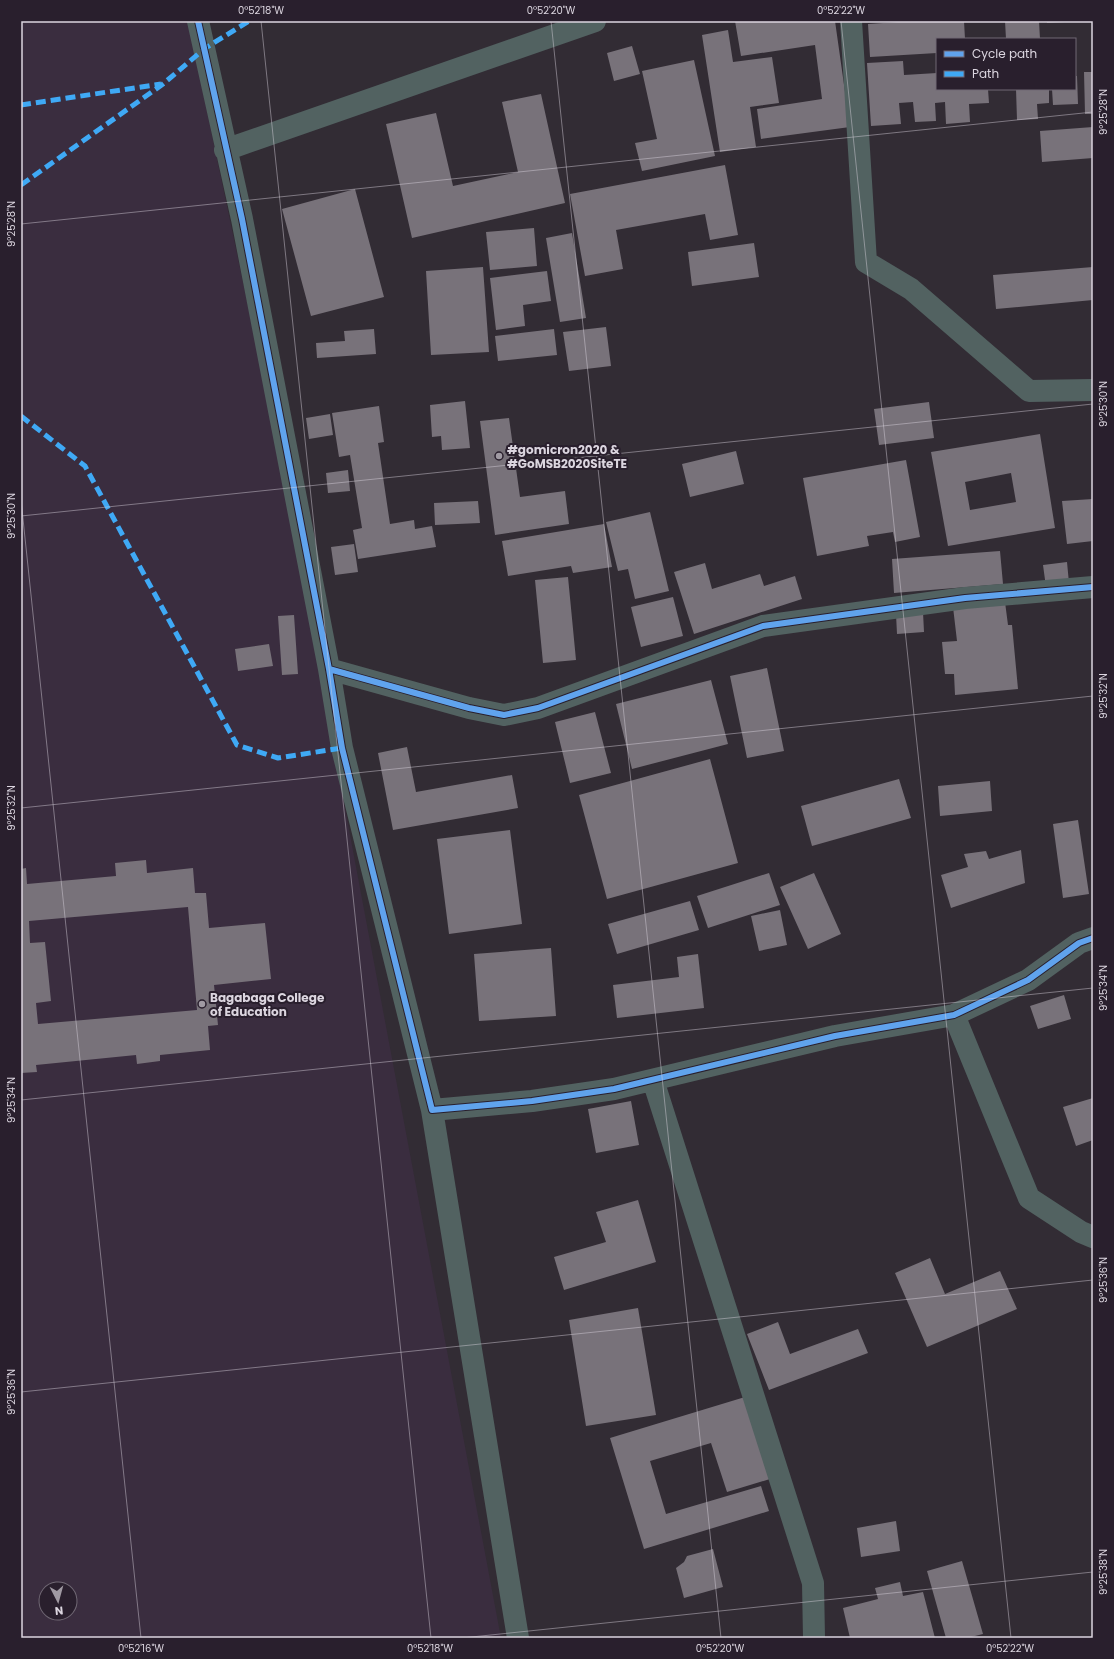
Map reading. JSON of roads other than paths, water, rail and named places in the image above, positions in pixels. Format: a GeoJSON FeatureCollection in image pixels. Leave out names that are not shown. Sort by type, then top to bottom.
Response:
{"type":"FeatureCollection","features":[{"type":"Feature","properties":{"kind":"street"},"geometry":{"type":"LineString","coordinates":[[198,21],[225,150],[242,219],[329,669],[342,748],[432,1110],[518,1638]]}},
{"type":"Feature","properties":{"kind":"street"},"geometry":{"type":"LineString","coordinates":[[225,150],[595,21]]}},
{"type":"Feature","properties":{"kind":"street"},"geometry":{"type":"LineString","coordinates":[[851,21],[866,262],[911,289],[1029,391],[1093,390]]}},
{"type":"Feature","properties":{"kind":"street"},"geometry":{"type":"LineString","coordinates":[[329,669],[469,708],[504,715],[538,708],[763,626],[964,598],[1093,588]]}},
{"type":"Feature","properties":{"kind":"street"},"geometry":{"type":"LineString","coordinates":[[432,1110],[532,1101],[614,1089],[835,1036],[954,1015],[1028,980],[1078,943],[1093,938]]}},
{"type":"Feature","properties":{"kind":"street"},"geometry":{"type":"LineString","coordinates":[[954,1015],[1029,1198],[1081,1232],[1093,1237]]}},
{"type":"Feature","properties":{"kind":"street"},"geometry":{"type":"LineString","coordinates":[[653,1080],[813,1583],[814,1638]]}},
{"type":"Feature","properties":{"kind":"place","name":"#gomicron2020 & #GoMSB2020SiteTE"},"geometry":{"type":"Point","coordinates":[499,456]}},
{"type":"Feature","properties":{"kind":"place","name":"Bagabaga College of Education"},"geometry":{"type":"Point","coordinates":[202,1004]}}]}
